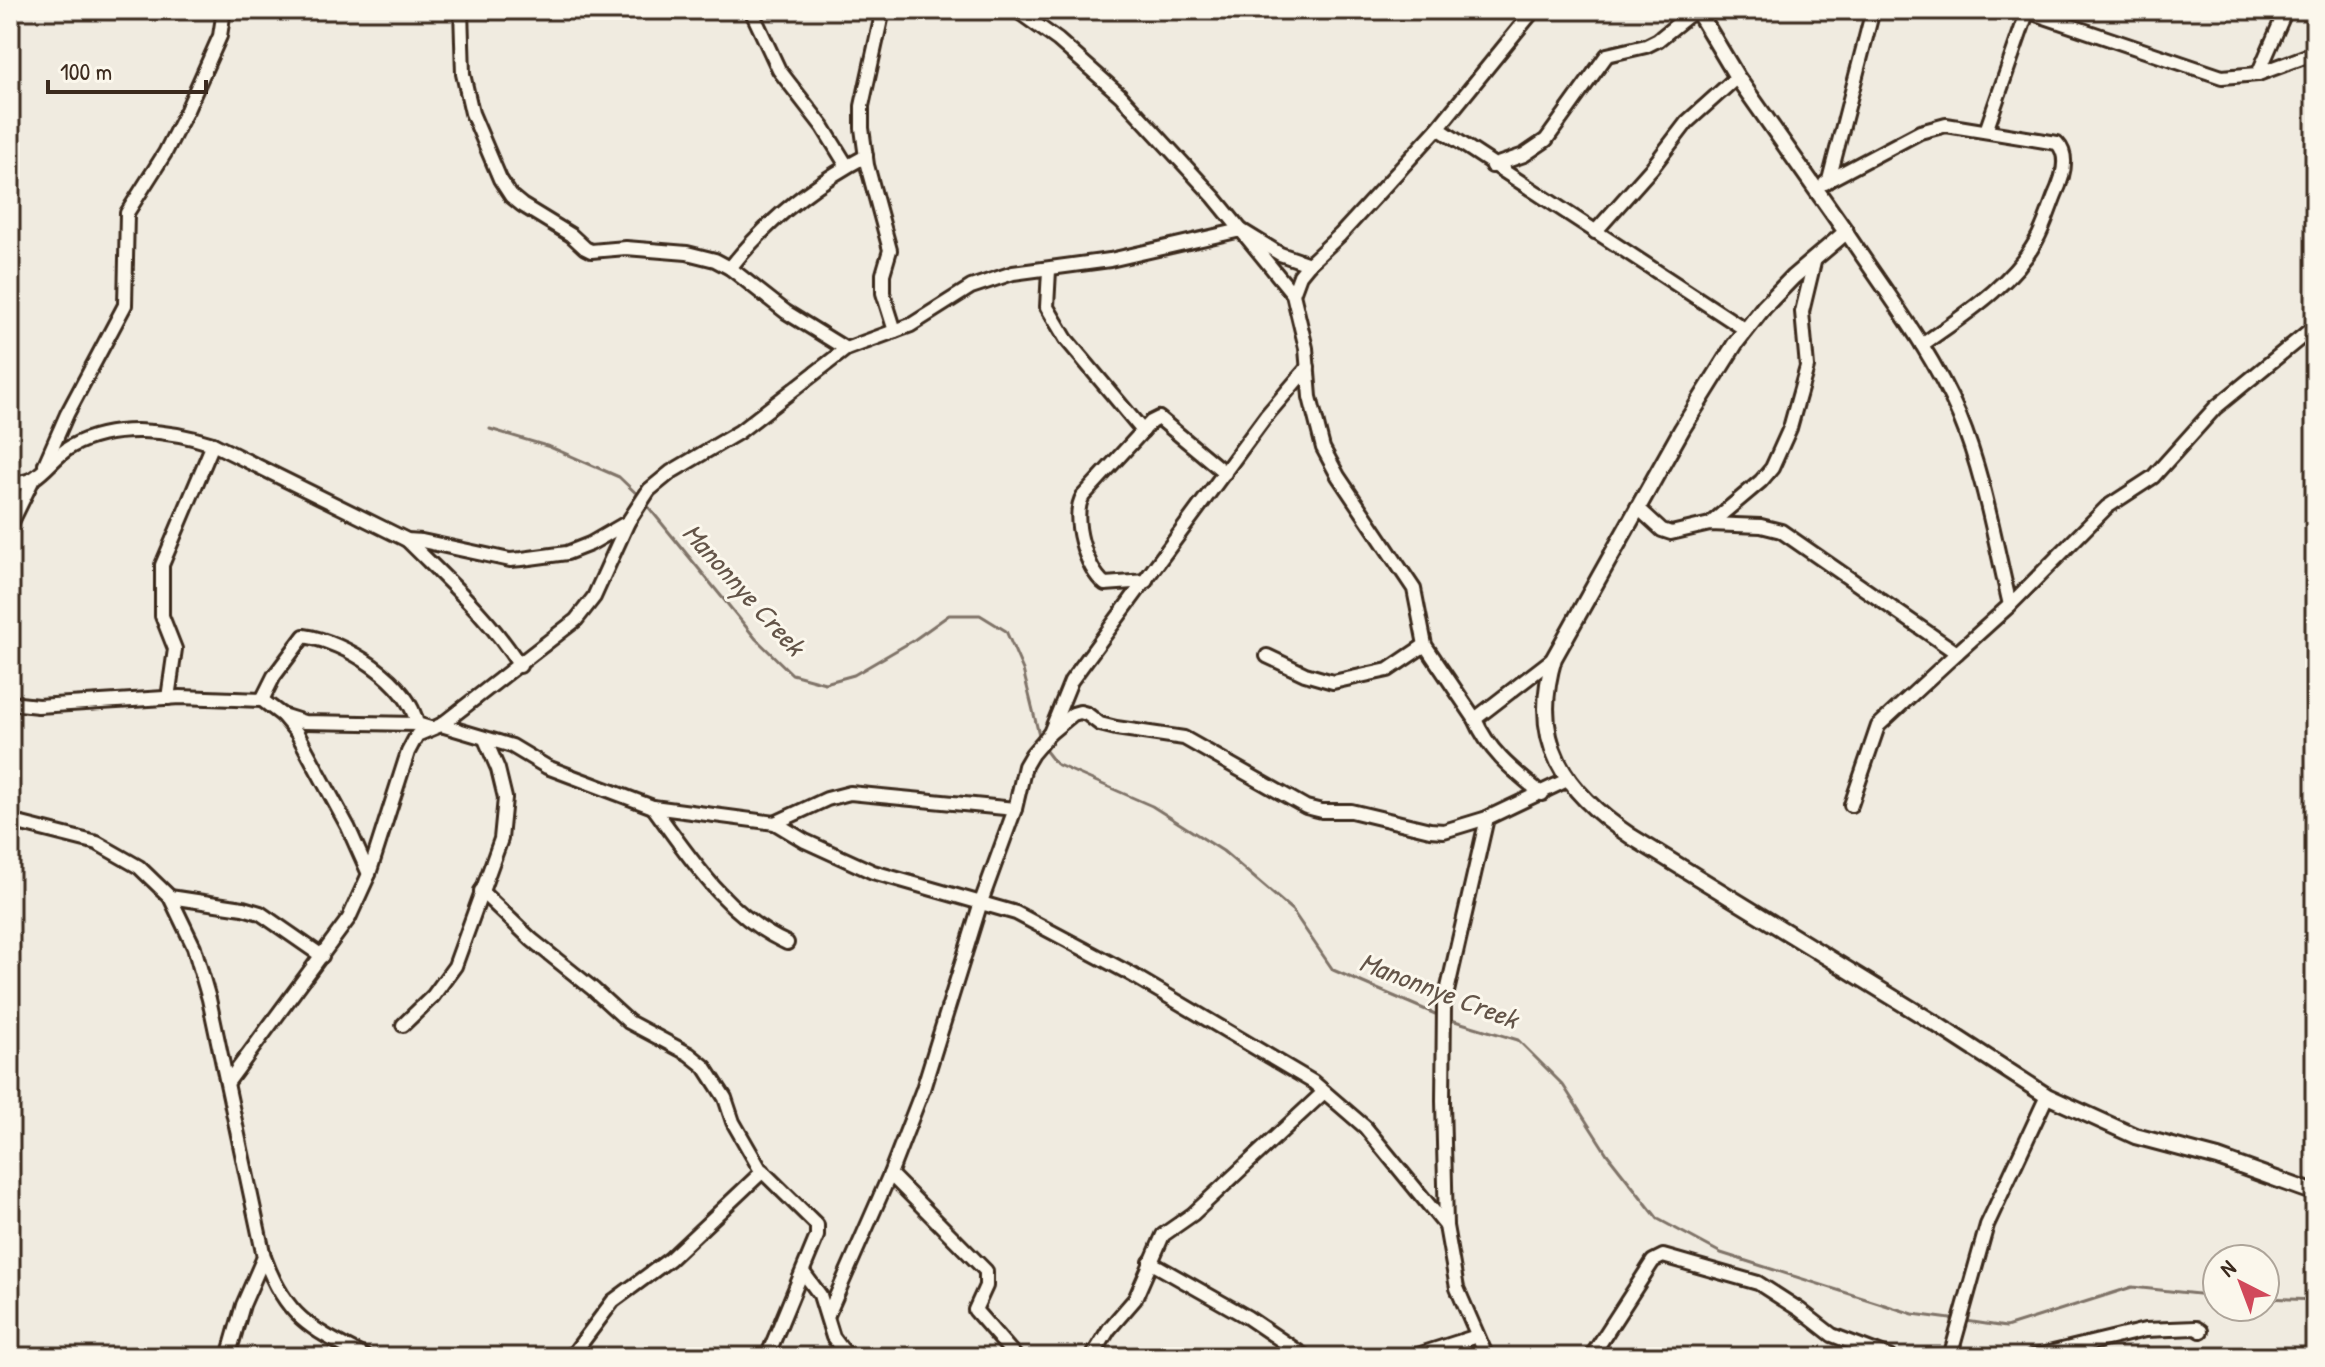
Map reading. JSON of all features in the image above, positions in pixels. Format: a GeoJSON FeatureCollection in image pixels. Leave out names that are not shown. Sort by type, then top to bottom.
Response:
{"type":"FeatureCollection","features":[{"type":"Feature","properties":{"kind":"street"},"geometry":{"type":"LineString","coordinates":[[10,526],[125,305],[127,213],[165,153],[187,110],[220,36],[224,10]]}},
{"type":"Feature","properties":{"kind":"street"},"geometry":{"type":"LineString","coordinates":[[461,10],[463,74],[472,113],[500,179],[511,196],[591,251],[626,248],[687,253],[715,260],[730,268],[786,312],[846,349]]}},
{"type":"Feature","properties":{"kind":"street"},"geometry":{"type":"LineString","coordinates":[[751,10],[779,70],[823,127],[847,166]]}},
{"type":"Feature","properties":{"kind":"street"},"geometry":{"type":"LineString","coordinates":[[883,10],[862,106],[866,156],[890,250],[883,274],[883,293],[895,331]]}},
{"type":"Feature","properties":{"kind":"street"},"geometry":{"type":"LineString","coordinates":[[1016,10],[1067,47],[1120,95],[1241,230],[1293,294],[1308,367],[1310,397],[1323,448],[1338,476],[1414,589],[1425,645],[1475,719],[1482,736],[1499,757],[1542,794]]}},
{"type":"Feature","properties":{"kind":"street"},"geometry":{"type":"LineString","coordinates":[[1293,294],[1300,275],[1309,264],[1340,235],[1438,128],[1534,10]]}},
{"type":"Feature","properties":{"kind":"street"},"geometry":{"type":"LineString","coordinates":[[1492,166],[1524,155],[1546,140],[1607,55],[1658,40],[1696,10],[1737,77],[1823,185],[1846,232],[1922,345],[1959,415],[2010,605]]}},
{"type":"Feature","properties":{"kind":"street"},"geometry":{"type":"LineString","coordinates":[[1823,185],[1873,10]]}},
{"type":"Feature","properties":{"kind":"street"},"geometry":{"type":"LineString","coordinates":[[1986,131],[2027,10],[2222,77],[2258,74],[2315,53]]}},
{"type":"Feature","properties":{"kind":"street"},"geometry":{"type":"LineString","coordinates":[[2258,74],[2286,10]]}},
{"type":"Feature","properties":{"kind":"street"},"geometry":{"type":"LineString","coordinates":[[2311,10],[2315,15]]}},
{"type":"Feature","properties":{"kind":"street"},"geometry":{"type":"LineString","coordinates":[[1595,232],[1651,169],[1687,122],[1737,77]]}},
{"type":"Feature","properties":{"kind":"street"},"geometry":{"type":"LineString","coordinates":[[1823,185],[1920,132],[1946,125],[2057,143],[2064,152],[2061,183],[2036,241],[2027,254],[1980,303],[1922,345]]}},
{"type":"Feature","properties":{"kind":"street"},"geometry":{"type":"LineString","coordinates":[[1438,128],[1746,330]]}},
{"type":"Feature","properties":{"kind":"street"},"geometry":{"type":"LineString","coordinates":[[730,268],[769,223],[847,166],[866,156]]}},
{"type":"Feature","properties":{"kind":"street"},"geometry":{"type":"LineString","coordinates":[[228,1082],[349,918],[369,874],[408,752],[417,735],[520,666],[576,620],[594,597],[628,522],[649,490],[671,472],[739,432],[846,349],[911,325],[971,287],[1013,273],[1110,260],[1241,230],[1280,254],[1309,264]]}},
{"type":"Feature","properties":{"kind":"street"},"geometry":{"type":"LineString","coordinates":[[1846,232],[1778,292],[1746,330],[1682,429],[1554,658],[1546,692],[1547,727],[1567,780],[1591,807],[1632,837],[2047,1096],[2135,1136],[2232,1162],[2315,1193]]}},
{"type":"Feature","properties":{"kind":"street"},"geometry":{"type":"LineString","coordinates":[[1710,524],[1772,468],[1790,428],[1807,367],[1802,312],[1815,258]]}},
{"type":"Feature","properties":{"kind":"street"},"geometry":{"type":"LineString","coordinates":[[1049,270],[1047,307],[1066,339],[1143,431]]}},
{"type":"Feature","properties":{"kind":"street"},"geometry":{"type":"LineString","coordinates":[[1851,805],[1878,726],[2010,605],[2107,507],[2153,477],[2215,408],[2315,326]]}},
{"type":"Feature","properties":{"kind":"street"},"geometry":{"type":"LineString","coordinates":[[1050,733],[1071,681],[1266,416],[1308,367]]}},
{"type":"Feature","properties":{"kind":"street"},"geometry":{"type":"LineString","coordinates":[[1146,581],[1105,584],[1097,579],[1089,567],[1083,546],[1078,507],[1083,496],[1154,420],[1162,419],[1225,473]]}},
{"type":"Feature","properties":{"kind":"street"},"geometry":{"type":"LineString","coordinates":[[10,485],[38,475],[70,447],[90,438],[122,431],[184,435],[213,444],[407,540],[461,591],[501,636],[520,666]]}},
{"type":"Feature","properties":{"kind":"street"},"geometry":{"type":"LineString","coordinates":[[168,698],[175,649],[162,616],[162,565],[213,444]]}},
{"type":"Feature","properties":{"kind":"street"},"geometry":{"type":"LineString","coordinates":[[1637,507],[1662,530],[1671,533],[1710,524],[1761,526],[1781,531],[1957,653]]}},
{"type":"Feature","properties":{"kind":"street"},"geometry":{"type":"LineString","coordinates":[[407,540],[510,560],[567,553],[628,522]]}},
{"type":"Feature","properties":{"kind":"street"},"geometry":{"type":"LineString","coordinates":[[262,700],[298,641],[308,636],[358,656],[385,676],[429,726]]}},
{"type":"Feature","properties":{"kind":"street"},"geometry":{"type":"LineString","coordinates":[[1267,656],[1305,674],[1333,682],[1388,670],[1425,645]]}},
{"type":"Feature","properties":{"kind":"street"},"geometry":{"type":"LineString","coordinates":[[1475,719],[1554,658]]}},
{"type":"Feature","properties":{"kind":"street"},"geometry":{"type":"LineString","coordinates":[[10,703],[38,706],[168,698],[262,700],[282,715],[297,733],[348,827],[369,874]]}},
{"type":"Feature","properties":{"kind":"street"},"geometry":{"type":"LineString","coordinates":[[828,1315],[890,1174],[929,1071],[981,902],[1015,809],[1025,766],[1050,733],[1073,714],[1087,714],[1100,724],[1116,728],[1184,738],[1306,807],[1322,811],[1351,811],[1430,830],[1457,829],[1542,794],[1567,780]]}},
{"type":"Feature","properties":{"kind":"street"},"geometry":{"type":"LineString","coordinates":[[282,715],[304,722],[429,726],[512,746],[547,767],[653,807],[775,823],[805,841],[873,872],[1016,913],[1129,973],[1228,1034],[1272,1056],[1324,1092],[1365,1127],[1446,1226]]}},
{"type":"Feature","properties":{"kind":"street"},"geometry":{"type":"LineString","coordinates":[[403,1025],[446,981],[455,966],[501,839],[505,798],[498,769],[485,739]]}},
{"type":"Feature","properties":{"kind":"street"},"geometry":{"type":"LineString","coordinates":[[775,823],[827,799],[850,793],[1015,809]]}},
{"type":"Feature","properties":{"kind":"street"},"geometry":{"type":"LineString","coordinates":[[653,807],[719,893],[749,920],[787,943]]}},
{"type":"Feature","properties":{"kind":"street"},"geometry":{"type":"LineString","coordinates":[[1487,818],[1444,1005],[1446,1226],[1457,1288],[1487,1357]]}},
{"type":"Feature","properties":{"kind":"street"},"geometry":{"type":"LineString","coordinates":[[10,821],[97,843],[139,867],[170,897],[194,947],[209,999],[264,1257],[272,1281],[286,1305],[304,1322],[318,1333],[366,1357]]}},
{"type":"Feature","properties":{"kind":"street"},"geometry":{"type":"LineString","coordinates":[[481,891],[532,940],[629,1022],[689,1054],[705,1067],[763,1171],[817,1225],[817,1236],[767,1357]]}},
{"type":"Feature","properties":{"kind":"street"},"geometry":{"type":"LineString","coordinates":[[170,897],[260,913],[322,956]]}},
{"type":"Feature","properties":{"kind":"street"},"geometry":{"type":"LineString","coordinates":[[1092,1357],[1109,1329],[1135,1299],[1163,1235],[1193,1214],[1324,1092]]}},
{"type":"Feature","properties":{"kind":"street"},"geometry":{"type":"LineString","coordinates":[[1950,1357],[1987,1225],[2047,1096]]}},
{"type":"Feature","properties":{"kind":"street"},"geometry":{"type":"LineString","coordinates":[[571,1357],[613,1301],[670,1259],[763,1171]]}},
{"type":"Feature","properties":{"kind":"street"},"geometry":{"type":"LineString","coordinates":[[890,1174],[986,1271],[986,1286],[975,1310],[1016,1357]]}},
{"type":"Feature","properties":{"kind":"street"},"geometry":{"type":"LineString","coordinates":[[1591,1357],[1653,1261],[1663,1256],[1758,1283],[1832,1335],[1890,1357]]}},
{"type":"Feature","properties":{"kind":"street"},"geometry":{"type":"LineString","coordinates":[[228,1357],[243,1305],[264,1257]]}},
{"type":"Feature","properties":{"kind":"street"},"geometry":{"type":"LineString","coordinates":[[1150,1262],[1247,1317],[1306,1357]]}},
{"type":"Feature","properties":{"kind":"street"},"geometry":{"type":"LineString","coordinates":[[803,1272],[820,1295],[836,1344],[848,1357]]}},
{"type":"Feature","properties":{"kind":"street"},"geometry":{"type":"LineString","coordinates":[[2032,1357],[2145,1330],[2196,1328],[2201,1331]]}},
{"type":"Feature","properties":{"kind":"street"},"geometry":{"type":"LineString","coordinates":[[1411,1357],[1477,1336]]}},
{"type":"Feature","properties":{"kind":"waterway","name":"Manonnye Creek"},"geometry":{"type":"LineString","coordinates":[[490,429],[550,447],[619,477],[641,498]]}},
{"type":"Feature","properties":{"kind":"waterway","name":"Manonnye Creek"},"geometry":{"type":"LineString","coordinates":[[646,504],[756,639],[792,674],[825,683],[854,675],[914,640],[949,615],[980,615],[1006,631],[1023,670],[1040,739]]}},
{"type":"Feature","properties":{"kind":"waterway","name":"Manonnye Creek"},"geometry":{"type":"LineString","coordinates":[[1042,746],[1056,764],[1152,806],[1223,851],[1292,910],[1333,970],[1440,1016]]}},
{"type":"Feature","properties":{"kind":"waterway","name":"Manonnye Creek"},"geometry":{"type":"LineString","coordinates":[[1448,1019],[1518,1040],[1563,1085],[1607,1154],[1658,1219],[1721,1253],[1913,1314],[1958,1320]]}},
{"type":"Feature","properties":{"kind":"waterway","name":"Manonnye Creek"},"geometry":{"type":"LineString","coordinates":[[1966,1321],[2006,1327],[2132,1287],[2201,1294]]}},
{"type":"Feature","properties":{"kind":"waterway","name":"Manonnye Creek"},"geometry":{"type":"LineString","coordinates":[[2281,1299],[2315,1300]]}}]}
